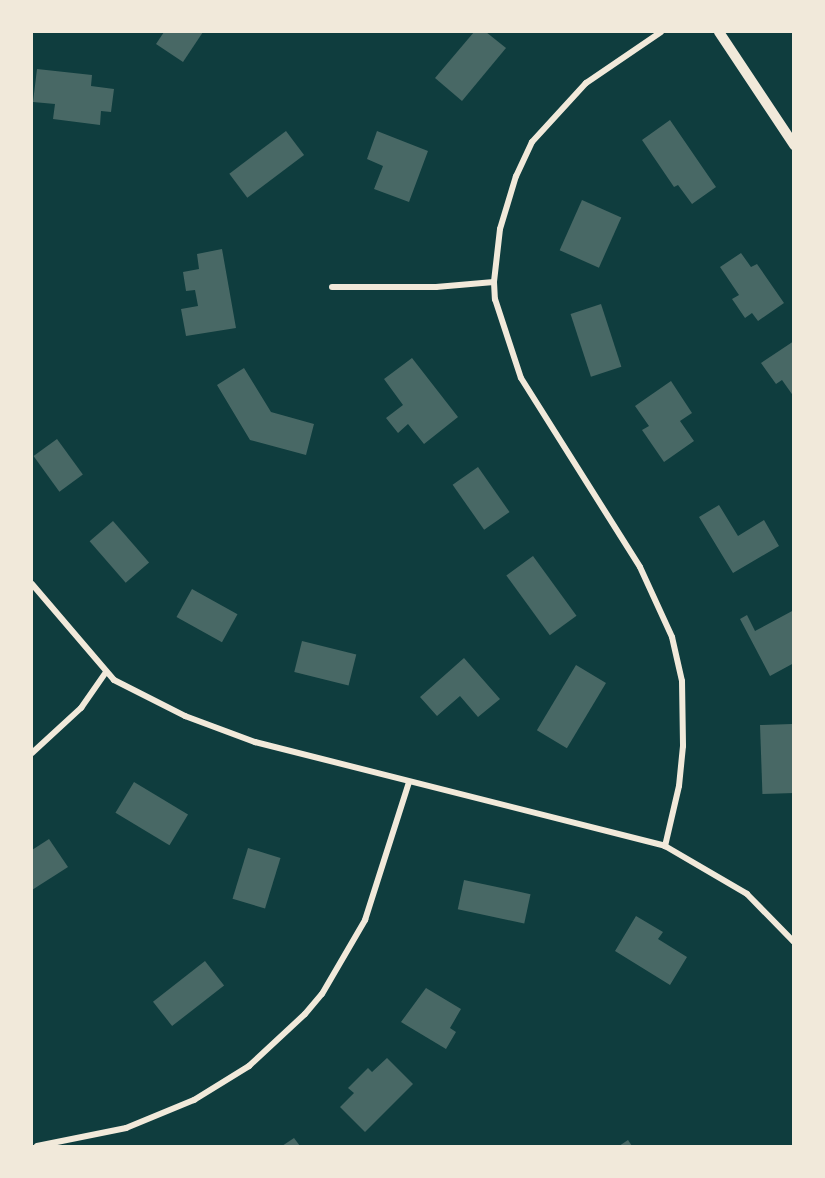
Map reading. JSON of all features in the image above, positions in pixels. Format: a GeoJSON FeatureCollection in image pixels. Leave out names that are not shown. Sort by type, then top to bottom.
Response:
{"type":"FeatureCollection","features":[{"type":"Feature","properties":{"kind":"street"},"geometry":{"type":"LineString","coordinates":[[662,32],[585,83],[532,142],[516,176],[500,229],[494,282],[495,299],[521,378],[640,567],[672,637],[682,681],[683,746],[679,786],[665,846]]}},
{"type":"Feature","properties":{"kind":"street"},"geometry":{"type":"LineString","coordinates":[[719,32],[794,145]]}},
{"type":"Feature","properties":{"kind":"street"},"geometry":{"type":"LineString","coordinates":[[332,287],[436,287],[494,282]]}},
{"type":"Feature","properties":{"kind":"street"},"geometry":{"type":"LineString","coordinates":[[32,584],[106,672],[127,687],[222,730],[409,783],[665,846],[747,894],[794,942]]}},
{"type":"Feature","properties":{"kind":"street"},"geometry":{"type":"LineString","coordinates":[[32,753],[81,708],[106,672]]}},
{"type":"Feature","properties":{"kind":"street"},"geometry":{"type":"LineString","coordinates":[[37,1146],[126,1128],[194,1100],[249,1066],[298,1021],[322,994],[364,920],[409,783]]}},
{"type":"Feature","properties":{"kind":"building"},"geometry":{"type":"Polygon","coordinates":[[[164,32],[203,32],[183,62],[156,44],[164,32]]]}},
{"type":"Feature","properties":{"kind":"building"},"geometry":{"type":"Polygon","coordinates":[[[474,32],[486,32],[506,48],[462,101],[435,78],[474,32]]]}},
{"type":"Feature","properties":{"kind":"building"},"geometry":{"type":"Polygon","coordinates":[[[37,69],[92,75],[91,86],[114,89],[111,112],[101,111],[100,125],[53,119],[55,104],[33,102],[37,69]]]}},
{"type":"Feature","properties":{"kind":"building"},"geometry":{"type":"Polygon","coordinates":[[[670,120],[716,187],[692,204],[678,185],[674,187],[642,140],[670,120]]]}},
{"type":"Feature","properties":{"kind":"building"},"geometry":{"type":"Polygon","coordinates":[[[286,131],[304,155],[247,198],[229,174],[286,131]]]}},
{"type":"Feature","properties":{"kind":"building"},"geometry":{"type":"Polygon","coordinates":[[[377,131],[428,151],[409,202],[374,189],[383,166],[367,159],[377,131]]]}},
{"type":"Feature","properties":{"kind":"building"},"geometry":{"type":"Polygon","coordinates":[[[582,200],[621,217],[599,268],[560,250],[582,200]]]}},
{"type":"Feature","properties":{"kind":"building"},"geometry":{"type":"Polygon","coordinates":[[[222,249],[236,328],[186,336],[181,309],[198,306],[195,290],[186,291],[183,272],[199,269],[197,254],[222,249]]]}},
{"type":"Feature","properties":{"kind":"building"},"geometry":{"type":"Polygon","coordinates":[[[741,253],[751,267],[757,264],[784,303],[758,321],[752,313],[745,318],[732,299],[739,295],[720,267],[741,253]]]}},
{"type":"Feature","properties":{"kind":"building"},"geometry":{"type":"Polygon","coordinates":[[[601,304],[621,367],[591,377],[571,314],[601,304]]]}},
{"type":"Feature","properties":{"kind":"building"},"geometry":{"type":"Polygon","coordinates":[[[794,341],[794,397],[782,380],[776,384],[761,363],[794,341]]]}},
{"type":"Feature","properties":{"kind":"building"},"geometry":{"type":"Polygon","coordinates":[[[412,358],[458,417],[424,444],[408,424],[398,433],[386,418],[403,405],[384,379],[412,358]]]}},
{"type":"Feature","properties":{"kind":"building"},"geometry":{"type":"Polygon","coordinates":[[[244,368],[271,412],[314,424],[306,455],[250,440],[217,385],[244,368]]]}},
{"type":"Feature","properties":{"kind":"building"},"geometry":{"type":"Polygon","coordinates":[[[671,381],[692,413],[680,421],[694,441],[664,462],[642,430],[649,426],[635,406],[671,381]]]}},
{"type":"Feature","properties":{"kind":"building"},"geometry":{"type":"Polygon","coordinates":[[[57,439],[83,475],[59,492],[34,456],[57,439]]]}},
{"type":"Feature","properties":{"kind":"building"},"geometry":{"type":"Polygon","coordinates":[[[478,467],[510,512],[484,530],[453,485],[478,467]]]}},
{"type":"Feature","properties":{"kind":"building"},"geometry":{"type":"Polygon","coordinates":[[[719,505],[738,536],[764,520],[779,546],[733,573],[699,517],[719,505]]]}},
{"type":"Feature","properties":{"kind":"building"},"geometry":{"type":"Polygon","coordinates":[[[113,521],[149,563],[126,583],[90,541],[113,521]]]}},
{"type":"Feature","properties":{"kind":"building"},"geometry":{"type":"Polygon","coordinates":[[[533,556],[576,616],[550,635],[506,575],[533,556]]]}},
{"type":"Feature","properties":{"kind":"building"},"geometry":{"type":"Polygon","coordinates":[[[192,589],[237,614],[222,642],[176,617],[192,589]]]}},
{"type":"Feature","properties":{"kind":"building"},"geometry":{"type":"Polygon","coordinates":[[[794,610],[794,663],[770,676],[740,619],[747,615],[755,631],[794,610]]]}},
{"type":"Feature","properties":{"kind":"building"},"geometry":{"type":"Polygon","coordinates":[[[302,641],[356,655],[349,686],[294,672],[302,641]]]}},
{"type":"Feature","properties":{"kind":"building"},"geometry":{"type":"Polygon","coordinates":[[[464,658],[500,699],[478,717],[460,696],[437,716],[420,697],[464,658]]]}},
{"type":"Feature","properties":{"kind":"building"},"geometry":{"type":"Polygon","coordinates":[[[576,665],[606,683],[567,748],[537,730],[576,665]]]}},
{"type":"Feature","properties":{"kind":"building"},"geometry":{"type":"Polygon","coordinates":[[[792,724],[794,793],[762,794],[760,725],[792,724]]]}},
{"type":"Feature","properties":{"kind":"building"},"geometry":{"type":"Polygon","coordinates":[[[134,782],[188,814],[169,845],[115,813],[134,782]]]}},
{"type":"Feature","properties":{"kind":"building"},"geometry":{"type":"Polygon","coordinates":[[[49,839],[68,867],[32,890],[32,850],[49,839]]]}},
{"type":"Feature","properties":{"kind":"building"},"geometry":{"type":"Polygon","coordinates":[[[248,848],[281,858],[265,909],[233,899],[248,848]]]}},
{"type":"Feature","properties":{"kind":"building"},"geometry":{"type":"Polygon","coordinates":[[[464,880],[531,894],[524,923],[458,909],[464,880]]]}},
{"type":"Feature","properties":{"kind":"building"},"geometry":{"type":"Polygon","coordinates":[[[636,916],[663,932],[658,939],[687,957],[670,985],[615,951],[636,916]]]}},
{"type":"Feature","properties":{"kind":"building"},"geometry":{"type":"Polygon","coordinates":[[[205,961],[224,985],[172,1026],[153,1002],[205,961]]]}},
{"type":"Feature","properties":{"kind":"building"},"geometry":{"type":"Polygon","coordinates":[[[426,988],[461,1009],[450,1028],[456,1032],[446,1049],[401,1022],[426,988]]]}},
{"type":"Feature","properties":{"kind":"building"},"geometry":{"type":"Polygon","coordinates":[[[387,1058],[413,1084],[365,1132],[340,1107],[354,1093],[348,1088],[368,1068],[372,1072],[387,1058]]]}},
{"type":"Feature","properties":{"kind":"building"},"geometry":{"type":"Polygon","coordinates":[[[294,1138],[300,1146],[282,1146],[294,1138]]]}},
{"type":"Feature","properties":{"kind":"building"},"geometry":{"type":"Polygon","coordinates":[[[628,1140],[632,1146],[619,1146],[628,1140]]]}}]}
